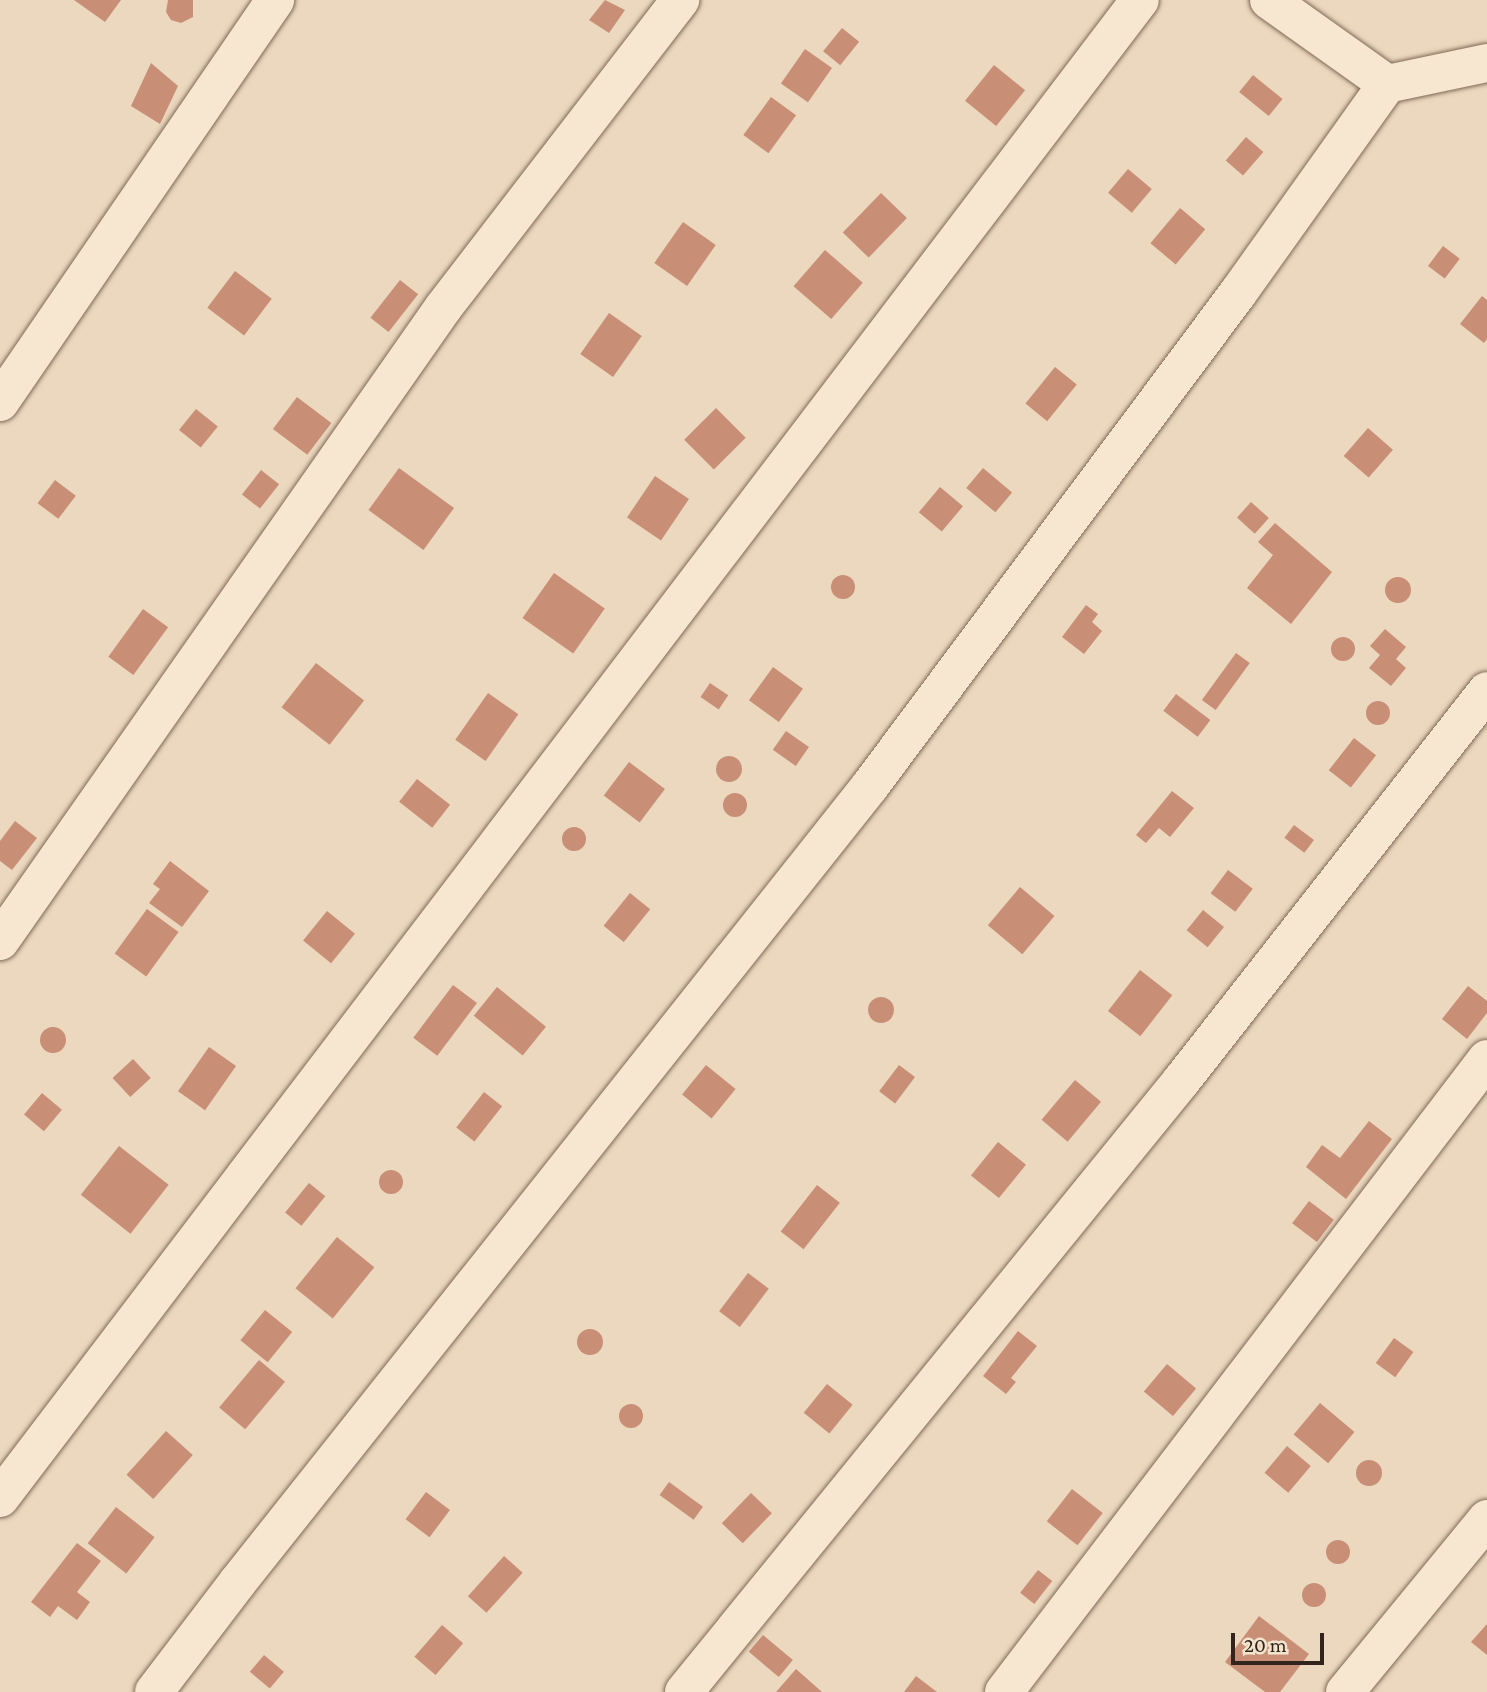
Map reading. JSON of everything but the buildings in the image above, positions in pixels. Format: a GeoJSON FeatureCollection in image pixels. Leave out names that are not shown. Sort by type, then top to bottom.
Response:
{"type":"FeatureCollection","features":[{"type":"Feature","properties":{"kind":"street"},"geometry":{"type":"LineString","coordinates":[[0,402],[275,0]]}},
{"type":"Feature","properties":{"kind":"street"},"geometry":{"type":"LineString","coordinates":[[0,942],[443,308],[680,0]]}},
{"type":"Feature","properties":{"kind":"street"},"geometry":{"type":"LineString","coordinates":[[0,1498],[1140,0]]}},
{"type":"Feature","properties":{"kind":"street"},"geometry":{"type":"LineString","coordinates":[[1269,0],[1387,84]]}},
{"type":"Feature","properties":{"kind":"street"},"geometry":{"type":"LineString","coordinates":[[155,1692],[237,1583],[870,786],[1238,293],[1387,84],[1487,63]]}},
{"type":"Feature","properties":{"kind":"street"},"geometry":{"type":"LineString","coordinates":[[684,1692],[1191,1069],[1487,691]]}},
{"type":"Feature","properties":{"kind":"street"},"geometry":{"type":"LineString","coordinates":[[1004,1692],[1487,1059]]}},
{"type":"Feature","properties":{"kind":"street"},"geometry":{"type":"LineString","coordinates":[[1345,1692],[1487,1519]]}}]}
